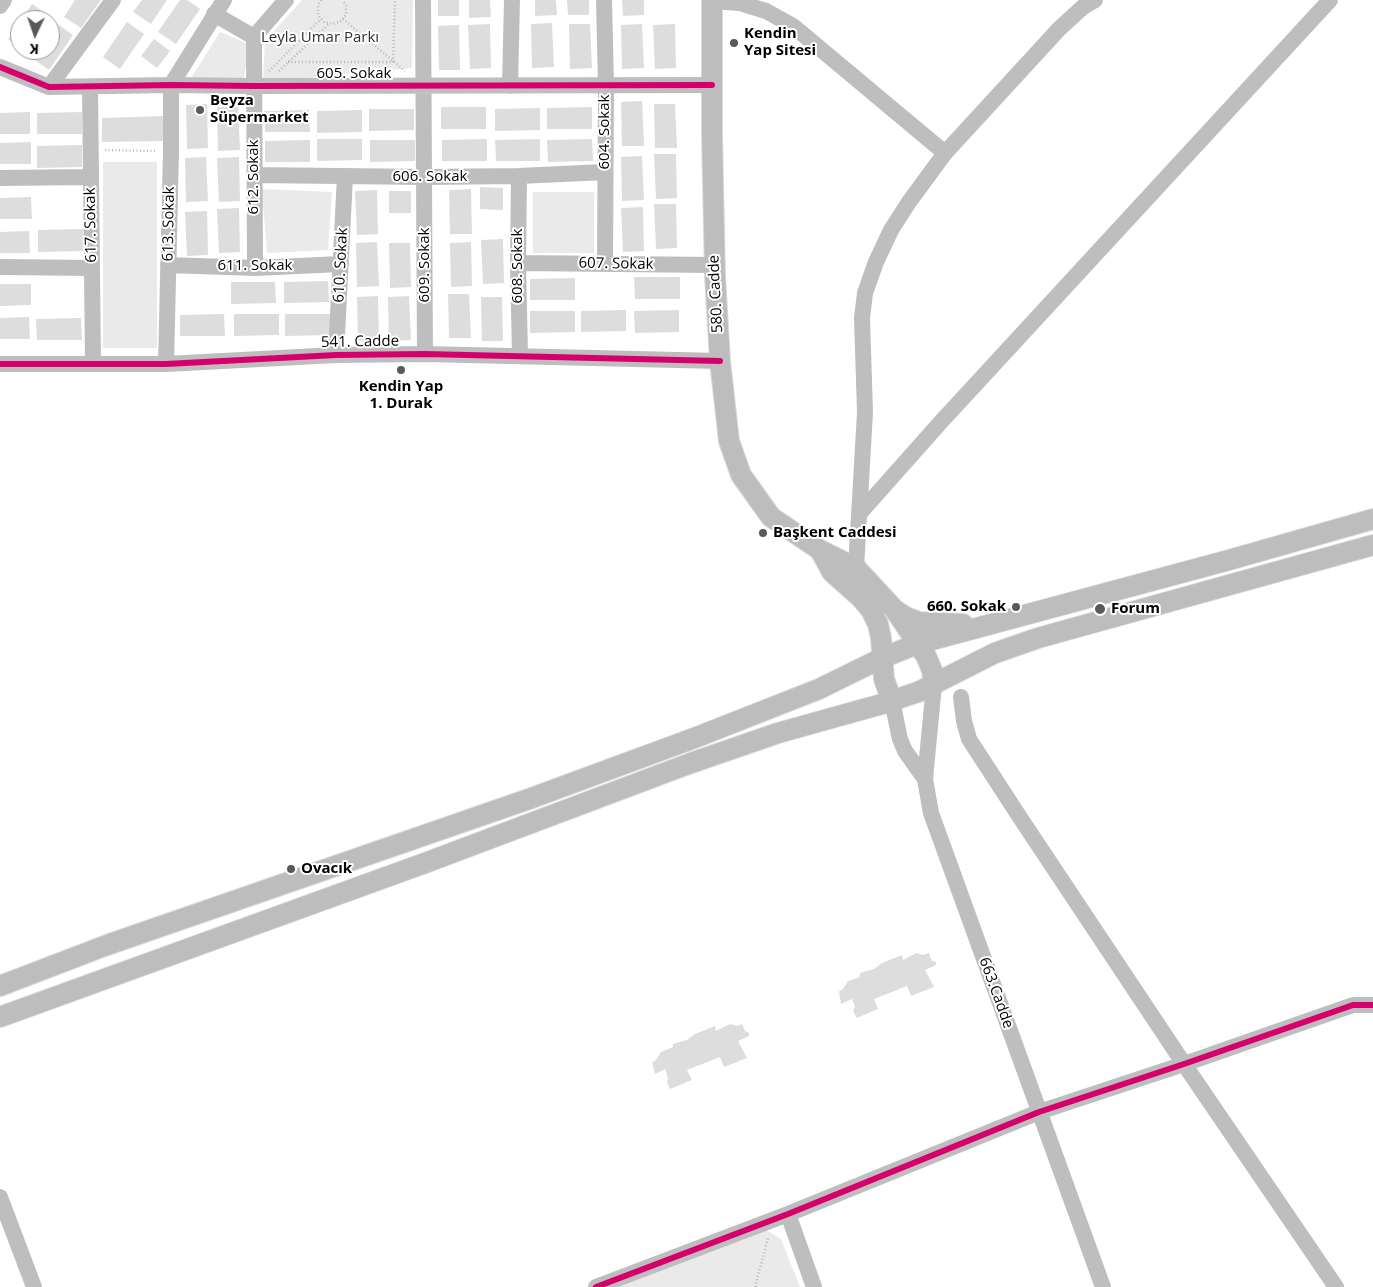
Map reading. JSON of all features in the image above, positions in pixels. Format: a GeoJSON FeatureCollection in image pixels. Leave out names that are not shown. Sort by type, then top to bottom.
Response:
{"type":"FeatureCollection","features":[{"type":"Feature","properties":{"kind":"main road","name":"580. Cadde"},"geometry":{"type":"LineString","coordinates":[[712,0],[714,266],[720,361],[729,441],[741,475],[771,516],[820,550],[856,568]]}},
{"type":"Feature","properties":{"kind":"main road"},"geometry":{"type":"LineString","coordinates":[[0,986],[107,946],[635,760],[819,689],[882,658],[917,644],[1373,519]]}},
{"type":"Feature","properties":{"kind":"main road"},"geometry":{"type":"LineString","coordinates":[[0,1017],[425,863],[691,763],[778,733],[892,701],[934,685],[995,653],[1038,638],[1373,545]]}},
{"type":"Feature","properties":{"kind":"main road"},"geometry":{"type":"LineString","coordinates":[[820,550],[832,572],[861,598],[871,610],[878,624],[884,679],[892,701]]}},
{"type":"Feature","properties":{"kind":"main road"},"geometry":{"type":"LineString","coordinates":[[856,568],[895,610],[926,656],[932,670],[934,685]]}},
{"type":"Feature","properties":{"kind":"main road"},"geometry":{"type":"LineString","coordinates":[[895,610],[912,620],[926,624],[994,622]]}},
{"type":"Feature","properties":{"kind":"street"},"geometry":{"type":"LineString","coordinates":[[0,6],[4,0]]}},
{"type":"Feature","properties":{"kind":"street"},"geometry":{"type":"LineString","coordinates":[[49,87],[113,0]]}},
{"type":"Feature","properties":{"kind":"street"},"geometry":{"type":"LineString","coordinates":[[171,85],[224,0]]}},
{"type":"Feature","properties":{"kind":"street"},"geometry":{"type":"LineString","coordinates":[[214,14],[254,37],[286,0]]}},
{"type":"Feature","properties":{"kind":"street","name":"609. Sokak"},"geometry":{"type":"LineString","coordinates":[[423,0],[425,354]]}},
{"type":"Feature","properties":{"kind":"street"},"geometry":{"type":"LineString","coordinates":[[510,86],[512,0]]}},
{"type":"Feature","properties":{"kind":"street","name":"604. Sokak"},"geometry":{"type":"LineString","coordinates":[[604,0],[606,85],[605,264]]}},
{"type":"Feature","properties":{"kind":"street"},"geometry":{"type":"LineString","coordinates":[[712,0],[740,3],[766,11],[793,26],[945,154]]}},
{"type":"Feature","properties":{"kind":"street"},"geometry":{"type":"LineString","coordinates":[[856,568],[866,412],[862,318],[865,293],[876,262],[891,230],[909,202],[945,154],[1059,29],[1083,7],[1095,0]]}},
{"type":"Feature","properties":{"kind":"street"},"geometry":{"type":"LineString","coordinates":[[860,513],[952,409],[1330,0]]}},
{"type":"Feature","properties":{"kind":"street","name":"612. Sokak"},"geometry":{"type":"LineString","coordinates":[[254,37],[258,86],[254,175],[255,268]]}},
{"type":"Feature","properties":{"kind":"street","name":"605. Sokak"},"geometry":{"type":"LineString","coordinates":[[0,67],[49,87],[171,85],[712,85]]}},
{"type":"Feature","properties":{"kind":"street","name":"613. Sokak"},"geometry":{"type":"LineString","coordinates":[[166,364],[171,85]]}},
{"type":"Feature","properties":{"kind":"street","name":"617. Sokak"},"geometry":{"type":"LineString","coordinates":[[90,87],[93,363]]}},
{"type":"Feature","properties":{"kind":"street","name":"606. Sokak"},"geometry":{"type":"LineString","coordinates":[[254,175],[425,177],[519,176],[605,172]]}},
{"type":"Feature","properties":{"kind":"street","name":"610. Sokak"},"geometry":{"type":"LineString","coordinates":[[336,355],[345,176]]}},
{"type":"Feature","properties":{"kind":"street","name":"608. Sokak"},"geometry":{"type":"LineString","coordinates":[[519,176],[520,355]]}},
{"type":"Feature","properties":{"kind":"street"},"geometry":{"type":"LineString","coordinates":[[0,178],[91,177]]}},
{"type":"Feature","properties":{"kind":"street","name":"607. Sokak"},"geometry":{"type":"LineString","coordinates":[[518,263],[714,266]]}},
{"type":"Feature","properties":{"kind":"street","name":"611. Sokak"},"geometry":{"type":"LineString","coordinates":[[168,265],[255,268],[342,264]]}},
{"type":"Feature","properties":{"kind":"street"},"geometry":{"type":"LineString","coordinates":[[0,267],[92,268]]}},
{"type":"Feature","properties":{"kind":"street","name":"541. Cadde"},"geometry":{"type":"LineString","coordinates":[[0,364],[166,364],[336,355],[425,354],[720,361]]}},
{"type":"Feature","properties":{"kind":"street"},"geometry":{"type":"LineString","coordinates":[[924,779],[934,685]]}},
{"type":"Feature","properties":{"kind":"street"},"geometry":{"type":"LineString","coordinates":[[961,697],[964,721],[969,739],[1184,1064],[1336,1287]]}},
{"type":"Feature","properties":{"kind":"street","name":"663.Cadde"},"geometry":{"type":"LineString","coordinates":[[892,701],[896,726],[905,751],[924,779],[931,813],[1103,1287]]}},
{"type":"Feature","properties":{"kind":"street"},"geometry":{"type":"LineString","coordinates":[[596,1287],[780,1216],[1039,1112],[1353,1005],[1373,1005]]}},
{"type":"Feature","properties":{"kind":"street"},"geometry":{"type":"LineString","coordinates":[[0,1197],[34,1287]]}},
{"type":"Feature","properties":{"kind":"street"},"geometry":{"type":"LineString","coordinates":[[780,1216],[814,1287]]}},
{"type":"Feature","properties":{"kind":"path"},"geometry":{"type":"LineString","coordinates":[[322,0],[318,10],[321,19],[329,24],[337,24],[343,19],[347,11],[345,1]]}},
{"type":"Feature","properties":{"kind":"path"},"geometry":{"type":"LineString","coordinates":[[393,62],[395,0]]}},
{"type":"Feature","properties":{"kind":"path"},"geometry":{"type":"LineString","coordinates":[[258,86],[321,19]]}},
{"type":"Feature","properties":{"kind":"path"},"geometry":{"type":"LineString","coordinates":[[343,19],[424,86]]}},
{"type":"Feature","properties":{"kind":"path"},"geometry":{"type":"LineString","coordinates":[[258,86],[288,62],[329,24]]}},
{"type":"Feature","properties":{"kind":"path"},"geometry":{"type":"LineString","coordinates":[[288,62],[393,62]]}},
{"type":"Feature","properties":{"kind":"path"},"geometry":{"type":"LineString","coordinates":[[90,150],[171,151]]}},
{"type":"Feature","properties":{"kind":"path"},"geometry":{"type":"LineString","coordinates":[[755,1287],[780,1216]]}},
{"type":"Feature","properties":{"kind":"green space","name":"Leyla Umar Parkı"},"geometry":{"type":"Polygon","coordinates":[[[302,0],[413,0],[412,68],[263,82],[265,41],[302,0]]]}},
{"type":"Feature","properties":{"kind":"green space"},"geometry":{"type":"Polygon","coordinates":[[[220,32],[249,44],[244,78],[191,78],[220,32]]]}},
{"type":"Feature","properties":{"kind":"green space"},"geometry":{"type":"Polygon","coordinates":[[[103,162],[157,162],[157,348],[103,348],[103,162]]]}},
{"type":"Feature","properties":{"kind":"green space"},"geometry":{"type":"Polygon","coordinates":[[[262,189],[332,192],[328,250],[267,253],[262,189]]]}},
{"type":"Feature","properties":{"kind":"green space"},"geometry":{"type":"Polygon","coordinates":[[[533,192],[594,192],[594,253],[533,253],[533,192]]]}},
{"type":"Feature","properties":{"kind":"green space"},"geometry":{"type":"Polygon","coordinates":[[[766,1230],[781,1239],[800,1287],[619,1287],[766,1230]]]}},
{"type":"Feature","properties":{"kind":"building"},"geometry":{"type":"Polygon","coordinates":[[[75,0],[101,0],[81,28],[64,17],[75,0]]]}},
{"type":"Feature","properties":{"kind":"building"},"geometry":{"type":"Polygon","coordinates":[[[142,0],[167,0],[151,24],[133,12],[142,0]]]}},
{"type":"Feature","properties":{"kind":"building"},"geometry":{"type":"Polygon","coordinates":[[[180,0],[187,0],[200,9],[176,44],[158,32],[180,0]]]}},
{"type":"Feature","properties":{"kind":"building"},"geometry":{"type":"Polygon","coordinates":[[[438,0],[459,0],[459,16],[438,16],[438,0]]]}},
{"type":"Feature","properties":{"kind":"building"},"geometry":{"type":"Polygon","coordinates":[[[469,0],[490,0],[491,17],[469,18],[469,0]]]}},
{"type":"Feature","properties":{"kind":"building"},"geometry":{"type":"Polygon","coordinates":[[[535,0],[556,0],[557,15],[535,16],[535,0]]]}},
{"type":"Feature","properties":{"kind":"building"},"geometry":{"type":"Polygon","coordinates":[[[567,0],[589,0],[589,15],[568,15],[567,0]]]}},
{"type":"Feature","properties":{"kind":"building"},"geometry":{"type":"Polygon","coordinates":[[[622,0],[644,0],[644,15],[623,16],[622,0]]]}},
{"type":"Feature","properties":{"kind":"building"},"geometry":{"type":"Polygon","coordinates":[[[32,4],[41,10],[28,10],[32,4]]]}},
{"type":"Feature","properties":{"kind":"building"},"geometry":{"type":"Polygon","coordinates":[[[127,22],[144,34],[120,69],[103,57],[127,22]]]}},
{"type":"Feature","properties":{"kind":"building"},"geometry":{"type":"Polygon","coordinates":[[[552,23],[554,67],[532,68],[531,24],[552,23]]]}},
{"type":"Feature","properties":{"kind":"building"},"geometry":{"type":"Polygon","coordinates":[[[490,24],[491,68],[470,69],[468,25],[490,24]]]}},
{"type":"Feature","properties":{"kind":"building"},"geometry":{"type":"Polygon","coordinates":[[[569,24],[590,24],[592,68],[570,69],[569,24]]]}},
{"type":"Feature","properties":{"kind":"building"},"geometry":{"type":"Polygon","coordinates":[[[642,24],[644,68],[622,69],[621,25],[642,24]]]}},
{"type":"Feature","properties":{"kind":"building"},"geometry":{"type":"Polygon","coordinates":[[[675,24],[676,68],[655,69],[653,25],[675,24]]]}},
{"type":"Feature","properties":{"kind":"building"},"geometry":{"type":"Polygon","coordinates":[[[459,25],[460,70],[439,70],[438,26],[459,25]]]}},
{"type":"Feature","properties":{"kind":"building"},"geometry":{"type":"Polygon","coordinates":[[[60,26],[73,35],[60,54],[60,26]]]}},
{"type":"Feature","properties":{"kind":"building"},"geometry":{"type":"Polygon","coordinates":[[[154,39],[170,51],[157,68],[141,56],[154,39]]]}},
{"type":"Feature","properties":{"kind":"building"},"geometry":{"type":"Polygon","coordinates":[[[35,60],[56,60],[49,70],[35,60]]]}},
{"type":"Feature","properties":{"kind":"building"},"geometry":{"type":"Polygon","coordinates":[[[642,101],[644,146],[622,146],[621,102],[642,101]]]}},
{"type":"Feature","properties":{"kind":"building"},"geometry":{"type":"Polygon","coordinates":[[[207,104],[208,148],[187,149],[186,105],[207,104]]]}},
{"type":"Feature","properties":{"kind":"building"},"geometry":{"type":"Polygon","coordinates":[[[654,104],[675,104],[677,148],[655,148],[654,104]]]}},
{"type":"Feature","properties":{"kind":"building"},"geometry":{"type":"Polygon","coordinates":[[[238,106],[240,150],[218,151],[217,107],[238,106]]]}},
{"type":"Feature","properties":{"kind":"building"},"geometry":{"type":"Polygon","coordinates":[[[441,107],[486,107],[486,129],[441,129],[441,107]]]}},
{"type":"Feature","properties":{"kind":"building"},"geometry":{"type":"Polygon","coordinates":[[[592,107],[592,129],[547,129],[547,108],[592,107]]]}},
{"type":"Feature","properties":{"kind":"building"},"geometry":{"type":"Polygon","coordinates":[[[540,108],[540,130],[495,131],[495,109],[540,108]]]}},
{"type":"Feature","properties":{"kind":"building"},"geometry":{"type":"Polygon","coordinates":[[[369,109],[414,109],[414,130],[369,131],[369,109]]]}},
{"type":"Feature","properties":{"kind":"building"},"geometry":{"type":"Polygon","coordinates":[[[309,110],[310,132],[265,132],[264,111],[309,110]]]}},
{"type":"Feature","properties":{"kind":"building"},"geometry":{"type":"Polygon","coordinates":[[[362,110],[362,132],[317,133],[317,111],[362,110]]]}},
{"type":"Feature","properties":{"kind":"building"},"geometry":{"type":"Polygon","coordinates":[[[30,112],[30,134],[0,134],[0,113],[30,112]]]}},
{"type":"Feature","properties":{"kind":"building"},"geometry":{"type":"Polygon","coordinates":[[[82,112],[82,134],[37,134],[37,113],[82,112]]]}},
{"type":"Feature","properties":{"kind":"building"},"geometry":{"type":"Polygon","coordinates":[[[163,116],[163,141],[102,142],[102,118],[163,116]]]}},
{"type":"Feature","properties":{"kind":"building"},"geometry":{"type":"Polygon","coordinates":[[[317,139],[362,139],[362,160],[317,161],[317,139]]]}},
{"type":"Feature","properties":{"kind":"building"},"geometry":{"type":"Polygon","coordinates":[[[487,139],[487,161],[442,161],[442,140],[487,139]]]}},
{"type":"Feature","properties":{"kind":"building"},"geometry":{"type":"Polygon","coordinates":[[[540,139],[540,161],[496,161],[495,140],[540,139]]]}},
{"type":"Feature","properties":{"kind":"building"},"geometry":{"type":"Polygon","coordinates":[[[592,139],[593,161],[548,162],[547,140],[592,139]]]}},
{"type":"Feature","properties":{"kind":"building"},"geometry":{"type":"Polygon","coordinates":[[[310,140],[310,162],[265,162],[265,141],[310,140]]]}},
{"type":"Feature","properties":{"kind":"building"},"geometry":{"type":"Polygon","coordinates":[[[370,140],[415,140],[415,161],[370,162],[370,140]]]}},
{"type":"Feature","properties":{"kind":"building"},"geometry":{"type":"Polygon","coordinates":[[[31,142],[31,164],[0,164],[0,143],[31,142]]]}},
{"type":"Feature","properties":{"kind":"building"},"geometry":{"type":"Polygon","coordinates":[[[82,145],[82,167],[37,168],[37,146],[82,145]]]}},
{"type":"Feature","properties":{"kind":"building"},"geometry":{"type":"Polygon","coordinates":[[[654,154],[676,154],[677,198],[656,199],[654,154]]]}},
{"type":"Feature","properties":{"kind":"building"},"geometry":{"type":"Polygon","coordinates":[[[642,156],[644,200],[622,201],[621,157],[642,156]]]}},
{"type":"Feature","properties":{"kind":"building"},"geometry":{"type":"Polygon","coordinates":[[[206,157],[208,201],[186,202],[185,158],[206,157]]]}},
{"type":"Feature","properties":{"kind":"building"},"geometry":{"type":"Polygon","coordinates":[[[239,157],[240,201],[219,202],[217,158],[239,157]]]}},
{"type":"Feature","properties":{"kind":"building"},"geometry":{"type":"Polygon","coordinates":[[[480,187],[503,188],[503,210],[480,209],[480,187]]]}},
{"type":"Feature","properties":{"kind":"building"},"geometry":{"type":"Polygon","coordinates":[[[471,189],[472,234],[450,234],[449,190],[471,189]]]}},
{"type":"Feature","properties":{"kind":"building"},"geometry":{"type":"Polygon","coordinates":[[[377,190],[378,234],[357,235],[355,191],[377,190]]]}},
{"type":"Feature","properties":{"kind":"building"},"geometry":{"type":"Polygon","coordinates":[[[389,191],[411,191],[411,213],[389,213],[389,191]]]}},
{"type":"Feature","properties":{"kind":"building"},"geometry":{"type":"Polygon","coordinates":[[[31,197],[32,219],[0,219],[0,198],[31,197]]]}},
{"type":"Feature","properties":{"kind":"building"},"geometry":{"type":"Polygon","coordinates":[[[654,204],[676,204],[677,248],[656,249],[654,204]]]}},
{"type":"Feature","properties":{"kind":"building"},"geometry":{"type":"Polygon","coordinates":[[[643,207],[644,251],[623,252],[621,208],[643,207]]]}},
{"type":"Feature","properties":{"kind":"building"},"geometry":{"type":"Polygon","coordinates":[[[239,208],[240,252],[219,253],[217,209],[239,208]]]}},
{"type":"Feature","properties":{"kind":"building"},"geometry":{"type":"Polygon","coordinates":[[[207,211],[208,255],[187,256],[185,212],[207,211]]]}},
{"type":"Feature","properties":{"kind":"building"},"geometry":{"type":"Polygon","coordinates":[[[83,229],[83,251],[38,252],[38,230],[83,229]]]}},
{"type":"Feature","properties":{"kind":"building"},"geometry":{"type":"Polygon","coordinates":[[[29,231],[30,253],[0,253],[0,232],[29,231]]]}},
{"type":"Feature","properties":{"kind":"building"},"geometry":{"type":"Polygon","coordinates":[[[503,239],[504,283],[483,284],[481,240],[503,239]]]}},
{"type":"Feature","properties":{"kind":"building"},"geometry":{"type":"Polygon","coordinates":[[[377,242],[379,286],[357,287],[356,243],[377,242]]]}},
{"type":"Feature","properties":{"kind":"building"},"geometry":{"type":"Polygon","coordinates":[[[471,242],[472,286],[451,287],[450,243],[471,242]]]}},
{"type":"Feature","properties":{"kind":"building"},"geometry":{"type":"Polygon","coordinates":[[[389,243],[410,243],[411,287],[390,288],[389,243]]]}},
{"type":"Feature","properties":{"kind":"building"},"geometry":{"type":"Polygon","coordinates":[[[634,277],[680,277],[680,299],[635,299],[634,277]]]}},
{"type":"Feature","properties":{"kind":"building"},"geometry":{"type":"Polygon","coordinates":[[[575,278],[575,300],[530,300],[530,279],[575,278]]]}},
{"type":"Feature","properties":{"kind":"building"},"geometry":{"type":"Polygon","coordinates":[[[328,281],[329,302],[284,303],[284,282],[328,281]]]}},
{"type":"Feature","properties":{"kind":"building"},"geometry":{"type":"Polygon","coordinates":[[[231,282],[275,282],[276,303],[231,304],[231,282]]]}},
{"type":"Feature","properties":{"kind":"building"},"geometry":{"type":"Polygon","coordinates":[[[0,284],[31,284],[31,305],[0,306],[0,284]]]}},
{"type":"Feature","properties":{"kind":"building"},"geometry":{"type":"Polygon","coordinates":[[[448,294],[469,294],[471,338],[449,338],[448,294]]]}},
{"type":"Feature","properties":{"kind":"building"},"geometry":{"type":"Polygon","coordinates":[[[378,296],[379,340],[358,341],[357,297],[378,296]]]}},
{"type":"Feature","properties":{"kind":"building"},"geometry":{"type":"Polygon","coordinates":[[[409,296],[411,340],[389,341],[388,297],[409,296]]]}},
{"type":"Feature","properties":{"kind":"building"},"geometry":{"type":"Polygon","coordinates":[[[481,297],[502,297],[503,341],[482,341],[481,297]]]}},
{"type":"Feature","properties":{"kind":"building"},"geometry":{"type":"Polygon","coordinates":[[[626,310],[626,331],[581,332],[581,311],[626,310]]]}},
{"type":"Feature","properties":{"kind":"building"},"geometry":{"type":"Polygon","coordinates":[[[679,310],[679,332],[635,333],[634,311],[679,310]]]}},
{"type":"Feature","properties":{"kind":"building"},"geometry":{"type":"Polygon","coordinates":[[[530,311],[575,311],[575,332],[530,333],[530,311]]]}},
{"type":"Feature","properties":{"kind":"building"},"geometry":{"type":"Polygon","coordinates":[[[224,314],[225,336],[180,336],[180,315],[224,314]]]}},
{"type":"Feature","properties":{"kind":"building"},"geometry":{"type":"Polygon","coordinates":[[[234,314],[279,314],[279,335],[234,336],[234,314]]]}},
{"type":"Feature","properties":{"kind":"building"},"geometry":{"type":"Polygon","coordinates":[[[285,314],[330,314],[330,335],[285,336],[285,314]]]}},
{"type":"Feature","properties":{"kind":"building"},"geometry":{"type":"Polygon","coordinates":[[[29,317],[30,339],[0,339],[0,318],[29,317]]]}},
{"type":"Feature","properties":{"kind":"building"},"geometry":{"type":"Polygon","coordinates":[[[81,318],[82,340],[37,340],[36,319],[81,318]]]}},
{"type":"Feature","properties":{"kind":"building"},"geometry":{"type":"Polygon","coordinates":[[[916,953],[923,955],[929,953],[932,961],[936,962],[936,965],[925,970],[934,987],[911,996],[907,986],[874,999],[878,1009],[857,1018],[853,1011],[855,1007],[852,999],[841,1004],[839,991],[842,990],[848,981],[860,977],[860,973],[874,969],[882,963],[902,955],[903,960],[916,953]]]}},
{"type":"Feature","properties":{"kind":"building"},"geometry":{"type":"Polygon","coordinates":[[[730,1024],[737,1026],[742,1024],[745,1031],[749,1033],[749,1036],[738,1041],[747,1058],[724,1067],[720,1057],[687,1070],[692,1080],[670,1089],[665,1069],[655,1074],[652,1062],[655,1061],[661,1052],[673,1047],[673,1044],[687,1040],[695,1034],[715,1026],[716,1031],[730,1024]]]}},
{"type":"Feature","properties":{"kind":"cycle path"},"geometry":{"type":"LineString","coordinates":[[0,67],[49,87],[171,85],[712,85]]}},
{"type":"Feature","properties":{"kind":"cycle path"},"geometry":{"type":"LineString","coordinates":[[0,364],[166,364],[336,355],[425,354],[720,361]]}},
{"type":"Feature","properties":{"kind":"cycle path"},"geometry":{"type":"LineString","coordinates":[[596,1287],[788,1214],[1039,1112],[1353,1005],[1373,1005]]}},
{"type":"Feature","properties":{"kind":"place","name":"Kendin Yap Sitesi"},"geometry":{"type":"Point","coordinates":[734,43]}},
{"type":"Feature","properties":{"kind":"place","name":"Beyza Süpermarket"},"geometry":{"type":"Point","coordinates":[200,110]}},
{"type":"Feature","properties":{"kind":"place","name":"Kendin Yap 1. Durak"},"geometry":{"type":"Point","coordinates":[401,370]}},
{"type":"Feature","properties":{"kind":"place","name":"Başkent Caddesi"},"geometry":{"type":"Point","coordinates":[763,533]}},
{"type":"Feature","properties":{"kind":"place","name":"660. Sokak"},"geometry":{"type":"Point","coordinates":[1016,607]}},
{"type":"Feature","properties":{"kind":"place","name":"Forum"},"geometry":{"type":"Point","coordinates":[1100,609]}},
{"type":"Feature","properties":{"kind":"place","name":"Ovacık"},"geometry":{"type":"Point","coordinates":[291,869]}}]}
